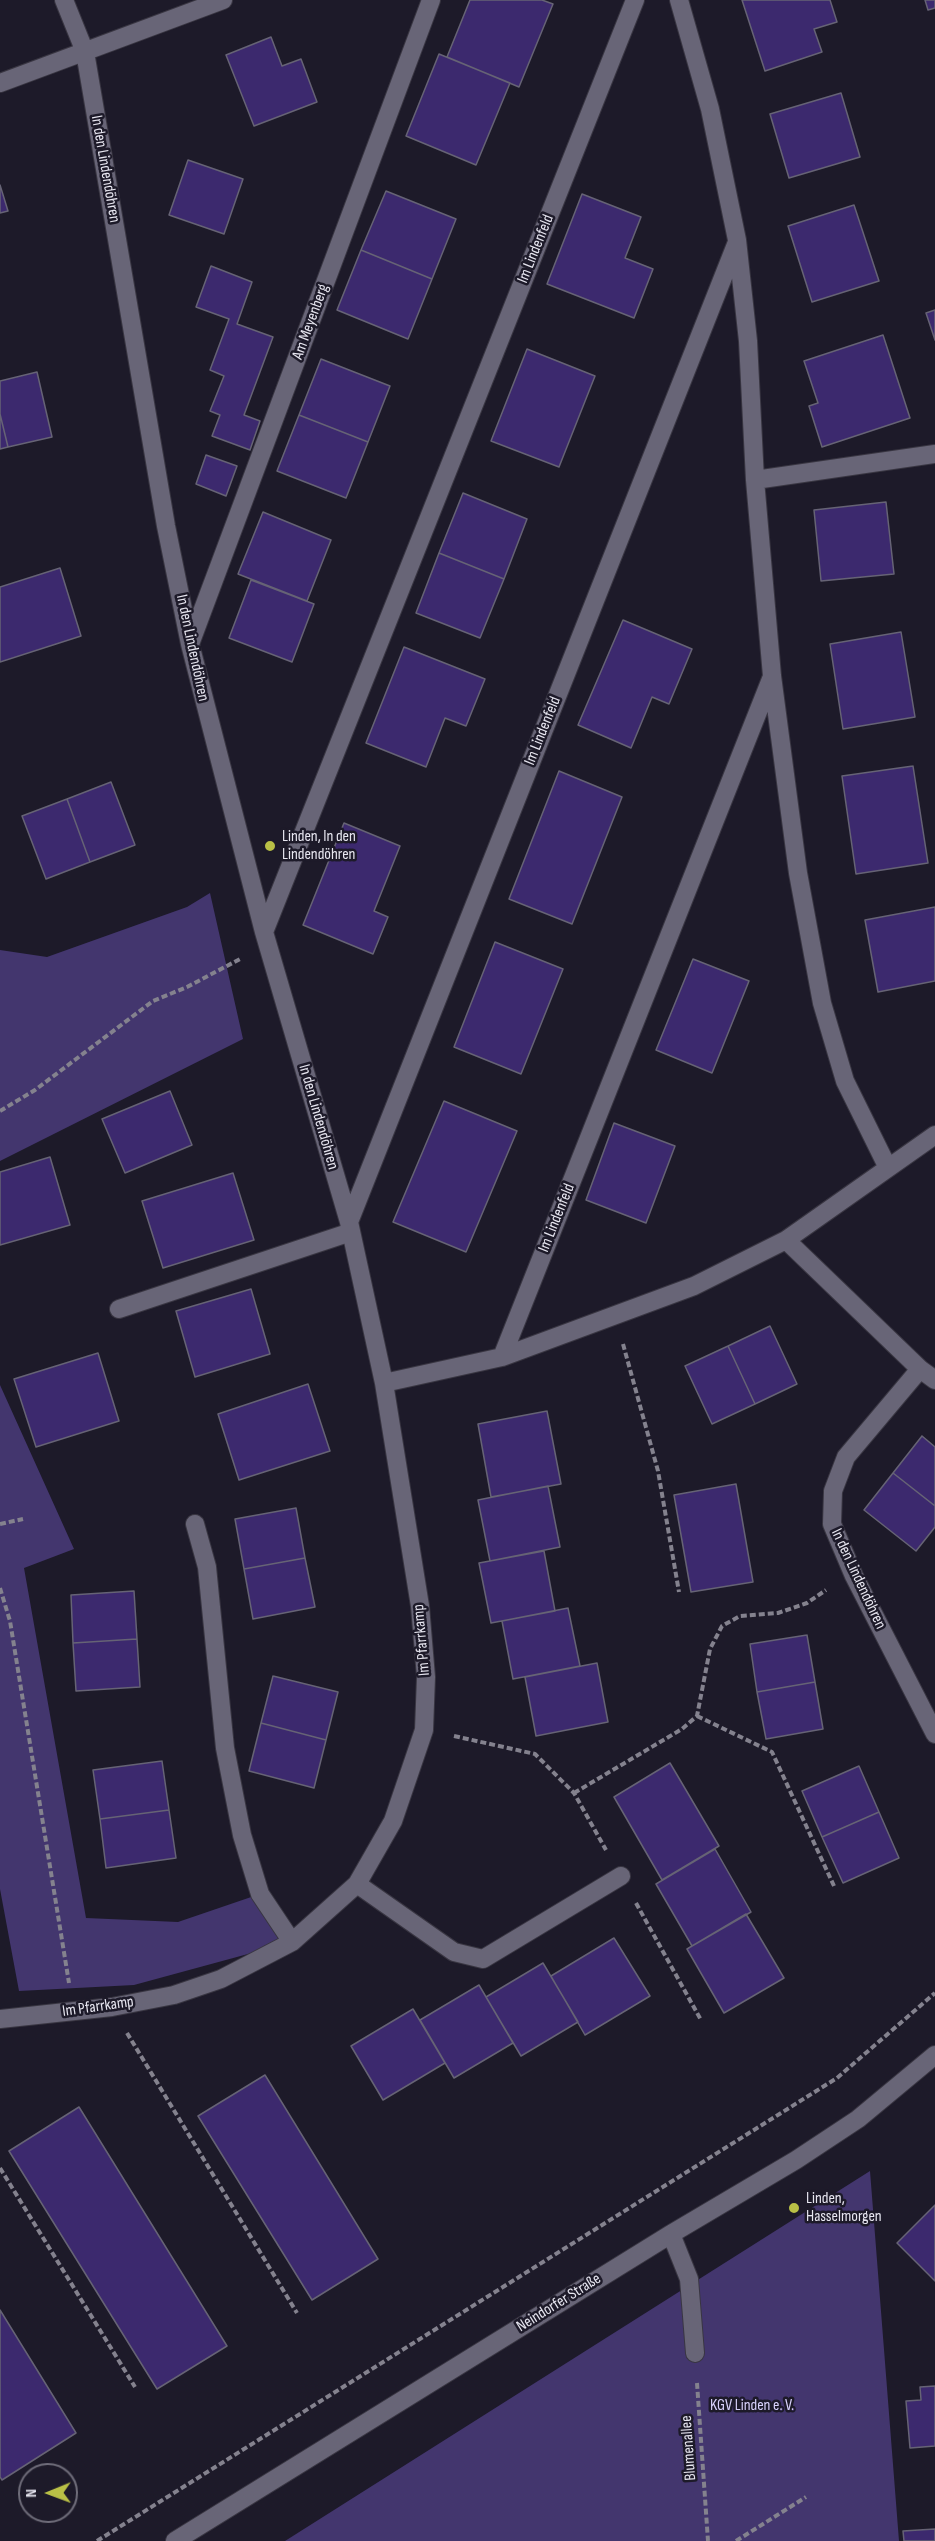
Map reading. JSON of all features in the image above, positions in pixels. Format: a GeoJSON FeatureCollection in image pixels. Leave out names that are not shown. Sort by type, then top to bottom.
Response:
{"type":"FeatureCollection","features":[{"type":"Feature","properties":{"kind":"street"},"geometry":{"type":"LineString","coordinates":[[64,0],[85,52]]}},
{"type":"Feature","properties":{"kind":"street"},"geometry":{"type":"LineString","coordinates":[[0,83],[223,0]]}},
{"type":"Feature","properties":{"kind":"street","name":"Am Meyenberg"},"geometry":{"type":"LineString","coordinates":[[190,644],[431,0]]}},
{"type":"Feature","properties":{"kind":"street","name":"Im Lindenfeld"},"geometry":{"type":"LineString","coordinates":[[266,938],[635,0]]}},
{"type":"Feature","properties":{"kind":"street","name":"Im Lindenfeld"},"geometry":{"type":"LineString","coordinates":[[679,0],[710,109],[737,240],[748,341],[755,480],[772,676],[798,873],[822,1003],[845,1081],[888,1168]]}},
{"type":"Feature","properties":{"kind":"street","name":"In den Lindendöhren"},"geometry":{"type":"LineString","coordinates":[[85,52],[166,525],[190,644],[266,938],[350,1227],[384,1383]]}},
{"type":"Feature","properties":{"kind":"street","name":"Im Lindenfeld"},"geometry":{"type":"LineString","coordinates":[[350,1227],[737,240]]}},
{"type":"Feature","properties":{"kind":"street"},"geometry":{"type":"LineString","coordinates":[[755,480],[935,454]]}},
{"type":"Feature","properties":{"kind":"street","name":"Im Lindenfeld"},"geometry":{"type":"LineString","coordinates":[[502,1358],[772,676]]}},
{"type":"Feature","properties":{"kind":"street"},"geometry":{"type":"LineString","coordinates":[[384,1383],[502,1358],[694,1286],[786,1240],[935,1135]]}},
{"type":"Feature","properties":{"kind":"street"},"geometry":{"type":"LineString","coordinates":[[119,1309],[350,1227]]}},
{"type":"Feature","properties":{"kind":"street"},"geometry":{"type":"LineString","coordinates":[[786,1240],[920,1369],[935,1380]]}},
{"type":"Feature","properties":{"kind":"street","name":"In den Lindendöhren"},"geometry":{"type":"LineString","coordinates":[[920,1369],[846,1457],[833,1491],[832,1524],[854,1576],[935,1734]]}},
{"type":"Feature","properties":{"kind":"street","name":"Im Pfarrkamp"},"geometry":{"type":"LineString","coordinates":[[0,2019],[111,2007],[174,1995],[221,1979],[292,1942],[357,1884],[393,1821],[424,1730],[426,1677],[420,1606],[384,1383]]}},
{"type":"Feature","properties":{"kind":"street"},"geometry":{"type":"LineString","coordinates":[[195,1524],[207,1567],[225,1748],[242,1835],[260,1894],[292,1942]]}},
{"type":"Feature","properties":{"kind":"street"},"geometry":{"type":"LineString","coordinates":[[357,1884],[454,1952],[483,1959],[621,1876]]}},
{"type":"Feature","properties":{"kind":"street","name":"Neindorfer Straße"},"geometry":{"type":"LineString","coordinates":[[176,2541],[671,2234],[796,2160],[858,2119],[935,2055]]}},
{"type":"Feature","properties":{"kind":"street"},"geometry":{"type":"LineString","coordinates":[[671,2234],[689,2279],[695,2353]]}},
{"type":"Feature","properties":{"kind":"path"},"geometry":{"type":"LineString","coordinates":[[0,1111],[35,1090],[153,1001],[187,987],[266,938]]}},
{"type":"Feature","properties":{"kind":"path"},"geometry":{"type":"LineString","coordinates":[[616,1317],[658,1471],[679,1592]]}},
{"type":"Feature","properties":{"kind":"path"},"geometry":{"type":"LineString","coordinates":[[0,1524],[23,1519]]}},
{"type":"Feature","properties":{"kind":"path"},"geometry":{"type":"LineString","coordinates":[[574,1793],[682,1729],[697,1716],[710,1649],[722,1626],[740,1616],[778,1613],[807,1603],[831,1587],[854,1576]]}},
{"type":"Feature","properties":{"kind":"path"},"geometry":{"type":"LineString","coordinates":[[0,1588],[10,1621],[74,2011]]}},
{"type":"Feature","properties":{"kind":"path"},"geometry":{"type":"LineString","coordinates":[[697,1716],[772,1752],[834,1886]]}},
{"type":"Feature","properties":{"kind":"path"},"geometry":{"type":"LineString","coordinates":[[424,1730],[535,1754],[574,1793],[701,2020]]}},
{"type":"Feature","properties":{"kind":"path"},"geometry":{"type":"LineString","coordinates":[[97,2541],[837,2078],[935,1993]]}},
{"type":"Feature","properties":{"kind":"path"},"geometry":{"type":"LineString","coordinates":[[111,2007],[297,2313]]}},
{"type":"Feature","properties":{"kind":"path"},"geometry":{"type":"LineString","coordinates":[[0,2168],[135,2388]]}},
{"type":"Feature","properties":{"kind":"path","name":"Blumenallee"},"geometry":{"type":"LineString","coordinates":[[695,2353],[708,2541]]}},
{"type":"Feature","properties":{"kind":"path"},"geometry":{"type":"LineString","coordinates":[[736,2541],[807,2497]]}},
{"type":"Feature","properties":{"kind":"green space"},"geometry":{"type":"Polygon","coordinates":[[[210,893],[243,1039],[0,1161],[0,950],[47,957],[187,907],[210,893]]]}},
{"type":"Feature","properties":{"kind":"green space"},"geometry":{"type":"Polygon","coordinates":[[[0,1385],[74,1549],[24,1568],[86,1918],[178,1922],[260,1894],[292,1942],[134,1985],[19,1991],[0,1889],[0,1385]]]}},
{"type":"Feature","properties":{"kind":"green space","name":"KGV Linden e. V."},"geometry":{"type":"Polygon","coordinates":[[[870,2171],[899,2541],[285,2541],[870,2171]]]}},
{"type":"Feature","properties":{"kind":"building"},"geometry":{"type":"Polygon","coordinates":[[[470,0],[542,0],[553,4],[519,87],[447,57],[470,0]]]}},
{"type":"Feature","properties":{"kind":"building"},"geometry":{"type":"Polygon","coordinates":[[[742,0],[830,0],[837,22],[814,29],[822,52],[765,71],[742,0]]]}},
{"type":"Feature","properties":{"kind":"building"},"geometry":{"type":"Polygon","coordinates":[[[925,0],[935,0],[935,8],[928,10],[925,0]]]}},
{"type":"Feature","properties":{"kind":"building"},"geometry":{"type":"Polygon","coordinates":[[[271,37],[282,66],[301,59],[317,102],[254,126],[226,55],[271,37]]]}},
{"type":"Feature","properties":{"kind":"building"},"geometry":{"type":"Polygon","coordinates":[[[439,54],[510,83],[476,165],[406,136],[439,54]]]}},
{"type":"Feature","properties":{"kind":"building"},"geometry":{"type":"Polygon","coordinates":[[[841,93],[860,157],[789,178],[770,114],[841,93]]]}},
{"type":"Feature","properties":{"kind":"building"},"geometry":{"type":"Polygon","coordinates":[[[188,160],[243,179],[224,234],[169,215],[188,160]]]}},
{"type":"Feature","properties":{"kind":"building"},"geometry":{"type":"Polygon","coordinates":[[[0,185],[8,211],[0,213],[0,185]]]}},
{"type":"Feature","properties":{"kind":"building"},"geometry":{"type":"Polygon","coordinates":[[[386,191],[456,219],[432,279],[361,250],[386,191]]]}},
{"type":"Feature","properties":{"kind":"building"},"geometry":{"type":"Polygon","coordinates":[[[582,194],[641,217],[625,258],[653,269],[634,318],[547,284],[582,194]]]}},
{"type":"Feature","properties":{"kind":"building"},"geometry":{"type":"Polygon","coordinates":[[[854,205],[879,281],[812,302],[788,226],[854,205]]]}},
{"type":"Feature","properties":{"kind":"building"},"geometry":{"type":"Polygon","coordinates":[[[361,250],[432,279],[408,339],[337,310],[361,250]]]}},
{"type":"Feature","properties":{"kind":"building"},"geometry":{"type":"Polygon","coordinates":[[[211,266],[252,282],[237,324],[273,337],[244,415],[260,421],[250,450],[212,436],[220,415],[210,411],[224,376],[210,370],[229,319],[196,307],[211,266]]]}},
{"type":"Feature","properties":{"kind":"building"},"geometry":{"type":"Polygon","coordinates":[[[935,310],[935,340],[926,313],[935,310]]]}},
{"type":"Feature","properties":{"kind":"building"},"geometry":{"type":"Polygon","coordinates":[[[883,335],[910,418],[822,447],[809,406],[818,403],[804,361],[883,335]]]}},
{"type":"Feature","properties":{"kind":"building"},"geometry":{"type":"Polygon","coordinates":[[[527,349],[595,376],[559,467],[491,441],[527,349]]]}},
{"type":"Feature","properties":{"kind":"building"},"geometry":{"type":"Polygon","coordinates":[[[321,359],[390,386],[368,442],[299,415],[321,359]]]}},
{"type":"Feature","properties":{"kind":"building"},"geometry":{"type":"Polygon","coordinates":[[[37,372],[52,437],[8,447],[0,414],[0,381],[37,372]]]}},
{"type":"Feature","properties":{"kind":"building"},"geometry":{"type":"Polygon","coordinates":[[[0,414],[8,447],[0,449],[0,414]]]}},
{"type":"Feature","properties":{"kind":"building"},"geometry":{"type":"Polygon","coordinates":[[[299,415],[368,442],[346,498],[277,471],[299,415]]]}},
{"type":"Feature","properties":{"kind":"building"},"geometry":{"type":"Polygon","coordinates":[[[206,455],[237,466],[226,496],[196,484],[206,455]]]}},
{"type":"Feature","properties":{"kind":"building"},"geometry":{"type":"Polygon","coordinates":[[[463,493],[527,519],[504,579],[439,553],[463,493]]]}},
{"type":"Feature","properties":{"kind":"building"},"geometry":{"type":"Polygon","coordinates":[[[886,502],[894,574],[821,581],[814,510],[886,502]]]}},
{"type":"Feature","properties":{"kind":"building"},"geometry":{"type":"Polygon","coordinates":[[[263,512],[331,540],[307,601],[238,574],[263,512]]]}},
{"type":"Feature","properties":{"kind":"building"},"geometry":{"type":"Polygon","coordinates":[[[439,553],[504,579],[480,638],[416,613],[439,553]]]}},
{"type":"Feature","properties":{"kind":"building"},"geometry":{"type":"Polygon","coordinates":[[[60,568],[81,636],[0,662],[0,587],[60,568]]]}},
{"type":"Feature","properties":{"kind":"building"},"geometry":{"type":"Polygon","coordinates":[[[251,580],[314,604],[292,662],[229,638],[251,580]]]}},
{"type":"Feature","properties":{"kind":"building"},"geometry":{"type":"Polygon","coordinates":[[[623,620],[692,649],[669,704],[652,697],[631,748],[578,725],[623,620]]]}},
{"type":"Feature","properties":{"kind":"building"},"geometry":{"type":"Polygon","coordinates":[[[901,632],[915,717],[843,729],[830,644],[901,632]]]}},
{"type":"Feature","properties":{"kind":"building"},"geometry":{"type":"Polygon","coordinates":[[[404,647],[485,679],[466,726],[445,718],[426,767],[366,743],[404,647]]]}},
{"type":"Feature","properties":{"kind":"building"},"geometry":{"type":"Polygon","coordinates":[[[913,766],[928,863],[856,874],[842,776],[913,766]]]}},
{"type":"Feature","properties":{"kind":"building"},"geometry":{"type":"Polygon","coordinates":[[[559,771],[622,797],[572,924],[509,899],[559,771]]]}},
{"type":"Feature","properties":{"kind":"building"},"geometry":{"type":"Polygon","coordinates":[[[111,782],[135,845],[90,862],[67,799],[111,782]]]}},
{"type":"Feature","properties":{"kind":"building"},"geometry":{"type":"Polygon","coordinates":[[[67,799],[90,862],[46,879],[22,816],[67,799]]]}},
{"type":"Feature","properties":{"kind":"building"},"geometry":{"type":"Polygon","coordinates":[[[344,823],[400,846],[374,911],[388,917],[373,954],[303,925],[344,823]]]}},
{"type":"Feature","properties":{"kind":"building"},"geometry":{"type":"Polygon","coordinates":[[[935,907],[935,981],[878,992],[865,920],[935,907]]]}},
{"type":"Feature","properties":{"kind":"building"},"geometry":{"type":"Polygon","coordinates":[[[495,942],[563,969],[521,1074],[454,1047],[495,942]]]}},
{"type":"Feature","properties":{"kind":"building"},"geometry":{"type":"Polygon","coordinates":[[[693,959],[749,981],[712,1073],[656,1050],[693,959]]]}},
{"type":"Feature","properties":{"kind":"building"},"geometry":{"type":"Polygon","coordinates":[[[170,1091],[192,1145],[125,1173],[102,1119],[170,1091]]]}},
{"type":"Feature","properties":{"kind":"building"},"geometry":{"type":"Polygon","coordinates":[[[444,1101],[517,1131],[466,1252],[393,1222],[444,1101]]]}},
{"type":"Feature","properties":{"kind":"building"},"geometry":{"type":"Polygon","coordinates":[[[614,1123],[675,1146],[646,1223],[586,1200],[614,1123]]]}},
{"type":"Feature","properties":{"kind":"building"},"geometry":{"type":"Polygon","coordinates":[[[50,1157],[70,1225],[0,1245],[0,1172],[50,1157]]]}},
{"type":"Feature","properties":{"kind":"building"},"geometry":{"type":"Polygon","coordinates":[[[233,1173],[254,1240],[163,1268],[142,1201],[233,1173]]]}},
{"type":"Feature","properties":{"kind":"building"},"geometry":{"type":"Polygon","coordinates":[[[251,1289],[270,1354],[195,1377],[176,1311],[251,1289]]]}},
{"type":"Feature","properties":{"kind":"building"},"geometry":{"type":"Polygon","coordinates":[[[770,1326],[797,1384],[755,1404],[728,1346],[770,1326]]]}},
{"type":"Feature","properties":{"kind":"building"},"geometry":{"type":"Polygon","coordinates":[[[728,1346],[755,1404],[712,1424],[685,1366],[728,1346]]]}},
{"type":"Feature","properties":{"kind":"building"},"geometry":{"type":"Polygon","coordinates":[[[98,1353],[119,1421],[36,1447],[14,1379],[98,1353]]]}},
{"type":"Feature","properties":{"kind":"building"},"geometry":{"type":"Polygon","coordinates":[[[308,1384],[330,1451],[239,1480],[218,1414],[308,1384]]]}},
{"type":"Feature","properties":{"kind":"building"},"geometry":{"type":"Polygon","coordinates":[[[547,1411],[561,1484],[491,1497],[478,1424],[547,1411]]]}},
{"type":"Feature","properties":{"kind":"building"},"geometry":{"type":"Polygon","coordinates":[[[922,1436],[935,1447],[935,1506],[893,1473],[922,1436]]]}},
{"type":"Feature","properties":{"kind":"building"},"geometry":{"type":"Polygon","coordinates":[[[893,1473],[935,1506],[935,1527],[916,1551],[864,1510],[893,1473]]]}},
{"type":"Feature","properties":{"kind":"building"},"geometry":{"type":"Polygon","coordinates":[[[736,1484],[753,1582],[691,1592],[674,1495],[736,1484]]]}},
{"type":"Feature","properties":{"kind":"building"},"geometry":{"type":"Polygon","coordinates":[[[548,1486],[560,1547],[490,1561],[478,1500],[548,1486]]]}},
{"type":"Feature","properties":{"kind":"building"},"geometry":{"type":"Polygon","coordinates":[[[296,1508],[305,1558],[244,1569],[235,1519],[296,1508]]]}},
{"type":"Feature","properties":{"kind":"building"},"geometry":{"type":"Polygon","coordinates":[[[544,1551],[555,1611],[491,1623],[479,1563],[544,1551]]]}},
{"type":"Feature","properties":{"kind":"building"},"geometry":{"type":"Polygon","coordinates":[[[305,1558],[315,1607],[253,1619],[244,1569],[305,1558]]]}},
{"type":"Feature","properties":{"kind":"building"},"geometry":{"type":"Polygon","coordinates":[[[134,1591],[137,1639],[73,1643],[71,1595],[134,1591]]]}},
{"type":"Feature","properties":{"kind":"building"},"geometry":{"type":"Polygon","coordinates":[[[568,1608],[580,1666],[513,1679],[502,1621],[568,1608]]]}},
{"type":"Feature","properties":{"kind":"building"},"geometry":{"type":"Polygon","coordinates":[[[807,1635],[815,1682],[757,1692],[750,1644],[807,1635]]]}},
{"type":"Feature","properties":{"kind":"building"},"geometry":{"type":"Polygon","coordinates":[[[137,1639],[140,1687],[76,1691],[73,1643],[137,1639]]]}},
{"type":"Feature","properties":{"kind":"building"},"geometry":{"type":"Polygon","coordinates":[[[597,1663],[608,1722],[536,1736],[525,1677],[597,1663]]]}},
{"type":"Feature","properties":{"kind":"building"},"geometry":{"type":"Polygon","coordinates":[[[273,1676],[338,1692],[326,1740],[261,1723],[273,1676]]]}},
{"type":"Feature","properties":{"kind":"building"},"geometry":{"type":"Polygon","coordinates":[[[815,1682],[823,1729],[766,1739],[757,1692],[815,1682]]]}},
{"type":"Feature","properties":{"kind":"building"},"geometry":{"type":"Polygon","coordinates":[[[261,1723],[326,1740],[314,1788],[249,1771],[261,1723]]]}},
{"type":"Feature","properties":{"kind":"building"},"geometry":{"type":"Polygon","coordinates":[[[162,1761],[169,1810],[100,1819],[93,1770],[162,1761]]]}},
{"type":"Feature","properties":{"kind":"building"},"geometry":{"type":"Polygon","coordinates":[[[670,1763],[719,1846],[662,1880],[614,1797],[670,1763]]]}},
{"type":"Feature","properties":{"kind":"building"},"geometry":{"type":"Polygon","coordinates":[[[859,1766],[879,1812],[822,1837],[802,1791],[859,1766]]]}},
{"type":"Feature","properties":{"kind":"building"},"geometry":{"type":"Polygon","coordinates":[[[169,1810],[176,1858],[106,1868],[100,1819],[169,1810]]]}},
{"type":"Feature","properties":{"kind":"building"},"geometry":{"type":"Polygon","coordinates":[[[879,1812],[899,1858],[843,1883],[822,1837],[879,1812]]]}},
{"type":"Feature","properties":{"kind":"building"},"geometry":{"type":"Polygon","coordinates":[[[715,1849],[751,1912],[692,1946],[656,1884],[715,1849]]]}},
{"type":"Feature","properties":{"kind":"building"},"geometry":{"type":"Polygon","coordinates":[[[746,1914],[784,1978],[724,2013],[687,1949],[746,1914]]]}},
{"type":"Feature","properties":{"kind":"building"},"geometry":{"type":"Polygon","coordinates":[[[614,1938],[650,1996],[585,2035],[551,1976],[614,1938]]]}},
{"type":"Feature","properties":{"kind":"building"},"geometry":{"type":"Polygon","coordinates":[[[543,1963],[578,2022],[521,2056],[486,1997],[543,1963]]]}},
{"type":"Feature","properties":{"kind":"building"},"geometry":{"type":"Polygon","coordinates":[[[479,1985],[513,2043],[454,2078],[420,2020],[479,1985]]]}},
{"type":"Feature","properties":{"kind":"building"},"geometry":{"type":"Polygon","coordinates":[[[413,2009],[445,2063],[383,2100],[351,2046],[413,2009]]]}},
{"type":"Feature","properties":{"kind":"building"},"geometry":{"type":"Polygon","coordinates":[[[265,2075],[378,2259],[312,2300],[198,2116],[265,2075]]]}},
{"type":"Feature","properties":{"kind":"building"},"geometry":{"type":"Polygon","coordinates":[[[79,2107],[227,2346],[157,2389],[9,2151],[79,2107]]]}},
{"type":"Feature","properties":{"kind":"building"},"geometry":{"type":"Polygon","coordinates":[[[935,2205],[935,2281],[897,2243],[935,2205]]]}},
{"type":"Feature","properties":{"kind":"building"},"geometry":{"type":"Polygon","coordinates":[[[0,2310],[76,2433],[29,2463],[18,2463],[18,2470],[2,2480],[0,2477],[0,2310]]]}},
{"type":"Feature","properties":{"kind":"building"},"geometry":{"type":"Polygon","coordinates":[[[935,2386],[935,2446],[910,2448],[906,2401],[921,2400],[920,2387],[935,2386]]]}},
{"type":"Feature","properties":{"kind":"building"},"geometry":{"type":"Polygon","coordinates":[[[935,2529],[935,2541],[904,2541],[903,2531],[935,2529]]]}},
{"type":"Feature","properties":{"kind":"place","name":"Linden, In den Lindendöhren"},"geometry":{"type":"Point","coordinates":[270,846]}},
{"type":"Feature","properties":{"kind":"place","name":"Linden, Hasselmorgen"},"geometry":{"type":"Point","coordinates":[794,2208]}}]}
